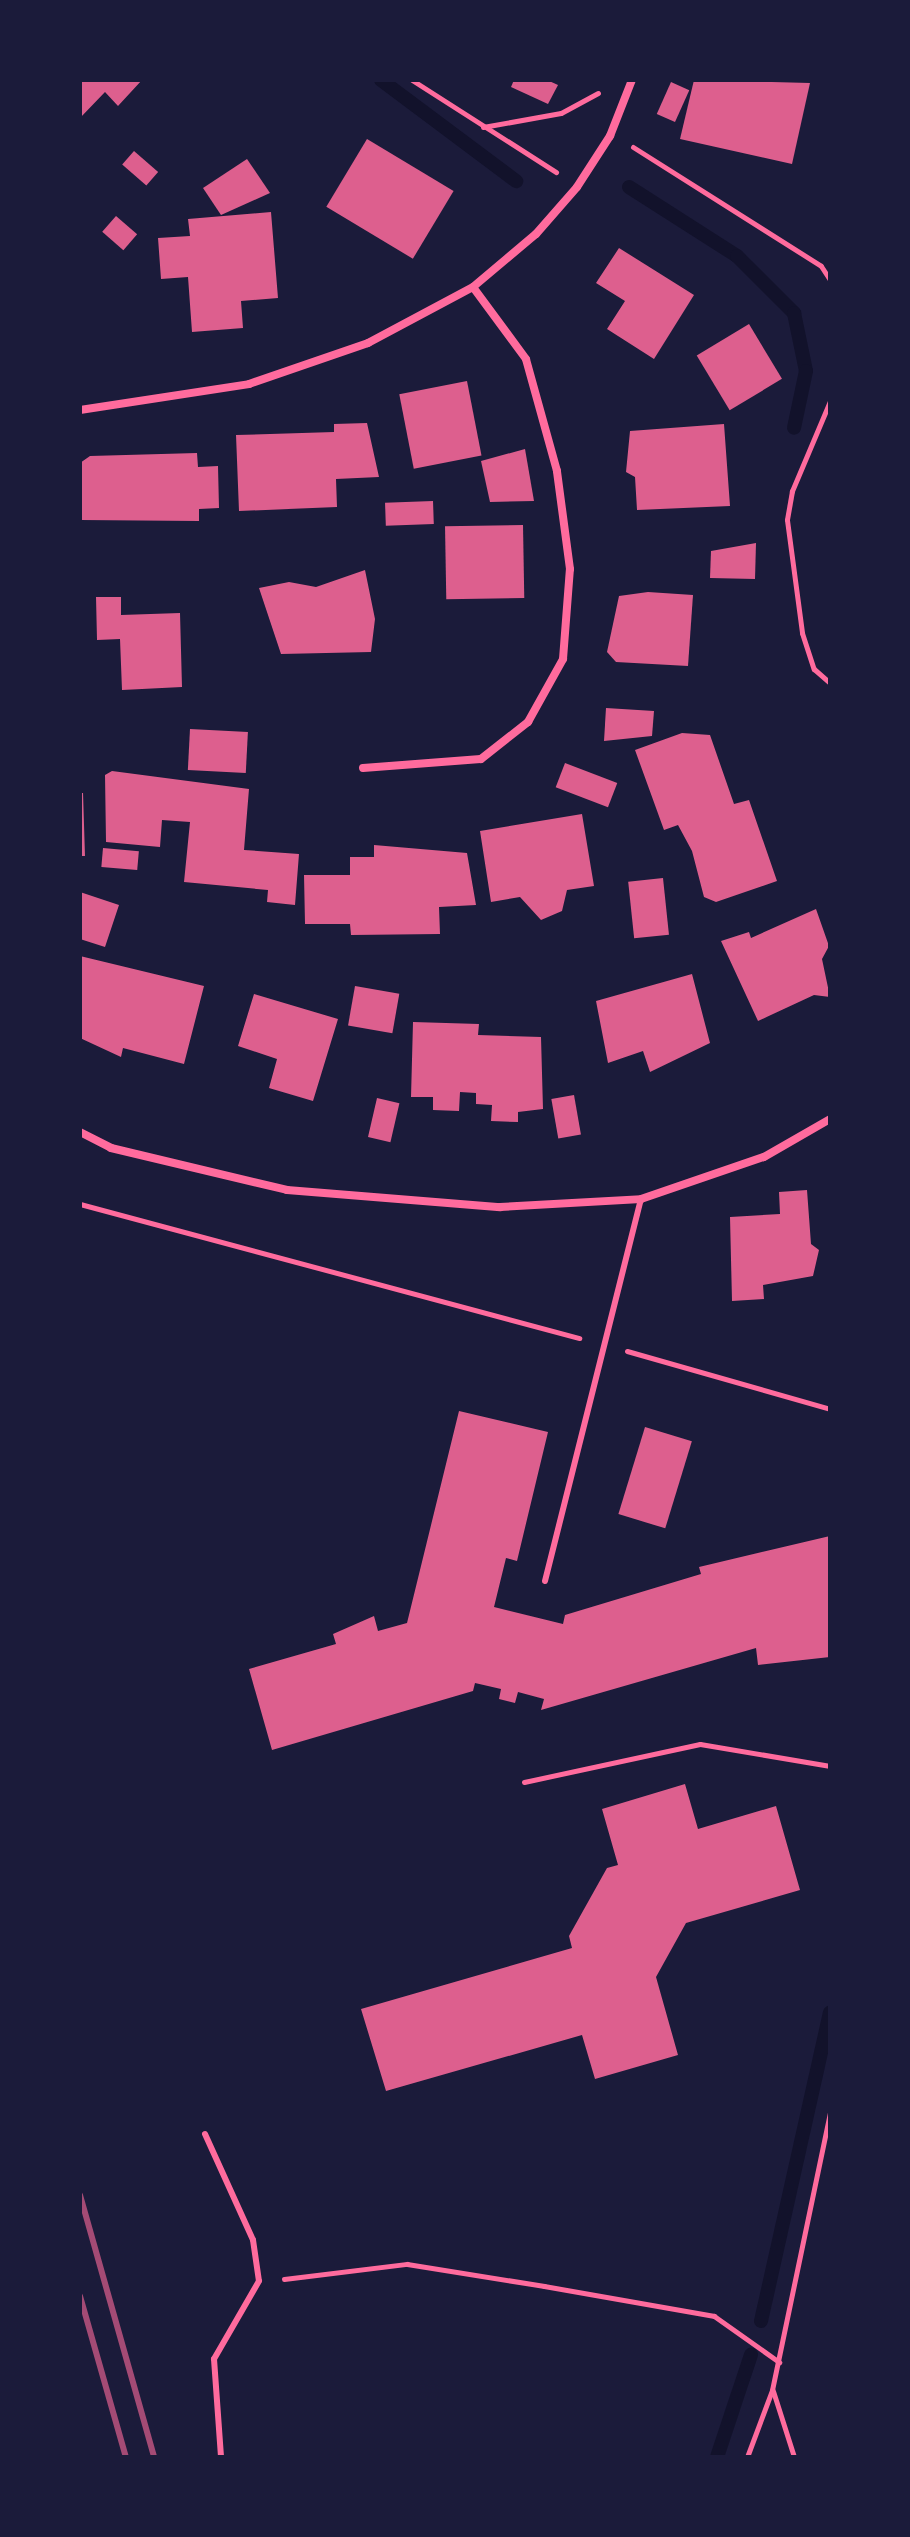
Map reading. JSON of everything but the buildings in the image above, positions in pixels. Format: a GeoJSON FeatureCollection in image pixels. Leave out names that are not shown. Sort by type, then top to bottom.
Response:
{"type":"FeatureCollection","features":[{"type":"Feature","properties":{"kind":"street"},"geometry":{"type":"LineString","coordinates":[[80,410],[249,384],[368,343],[473,287],[536,234],[577,187],[610,136],[632,80]]}},
{"type":"Feature","properties":{"kind":"street"},"geometry":{"type":"LineString","coordinates":[[363,768],[481,759],[528,722],[563,659],[570,569],[557,471],[526,359],[473,287]]}},
{"type":"Feature","properties":{"kind":"street"},"geometry":{"type":"LineString","coordinates":[[80,1132],[111,1148],[287,1190],[500,1207],[641,1199],[764,1157],[830,1119]]}},
{"type":"Feature","properties":{"kind":"lane"},"geometry":{"type":"LineString","coordinates":[[545,1581],[602,1344],[641,1199]]}},
{"type":"Feature","properties":{"kind":"lane"},"geometry":{"type":"LineString","coordinates":[[205,2134],[253,2240],[259,2281],[214,2359],[221,2457]]}},
{"type":"Feature","properties":{"kind":"path"},"geometry":{"type":"LineString","coordinates":[[412,80],[577,187]]}},
{"type":"Feature","properties":{"kind":"path"},"geometry":{"type":"LineString","coordinates":[[482,127],[561,113],[607,87]]}},
{"type":"Feature","properties":{"kind":"path"},"geometry":{"type":"LineString","coordinates":[[610,136],[712,194],[821,266],[830,280]]}},
{"type":"Feature","properties":{"kind":"path"},"geometry":{"type":"LineString","coordinates":[[830,401],[787,520],[802,633],[814,669],[830,683]]}},
{"type":"Feature","properties":{"kind":"path"},"geometry":{"type":"LineString","coordinates":[[80,1204],[602,1344],[830,1409]]}},
{"type":"Feature","properties":{"kind":"path"},"geometry":{"type":"LineString","coordinates":[[524,1782],[700,1744],[830,1766]]}},
{"type":"Feature","properties":{"kind":"path"},"geometry":{"type":"LineString","coordinates":[[747,2457],[779,2362],[830,2112]]}},
{"type":"Feature","properties":{"kind":"path"},"geometry":{"type":"LineString","coordinates":[[259,2281],[407,2264],[714,2316],[779,2362]]}},
{"type":"Feature","properties":{"kind":"path"},"geometry":{"type":"LineString","coordinates":[[772,2390],[794,2457]]}},
{"type":"Feature","properties":{"kind":"waterway"},"geometry":{"type":"LineString","coordinates":[[381,80],[516,181]]}},
{"type":"Feature","properties":{"kind":"waterway"},"geometry":{"type":"LineString","coordinates":[[629,187],[737,256],[794,313],[806,371],[794,428]]}},
{"type":"Feature","properties":{"kind":"waterway"},"geometry":{"type":"LineString","coordinates":[[761,2321],[830,2013]]}},
{"type":"Feature","properties":{"kind":"waterway"},"geometry":{"type":"LineString","coordinates":[[717,2457],[751,2355]]}},
{"type":"Feature","properties":{"kind":"railway"},"geometry":{"type":"LineString","coordinates":[[80,2195],[154,2457]]}},
{"type":"Feature","properties":{"kind":"railway"},"geometry":{"type":"LineString","coordinates":[[80,2296],[126,2457]]}}]}
